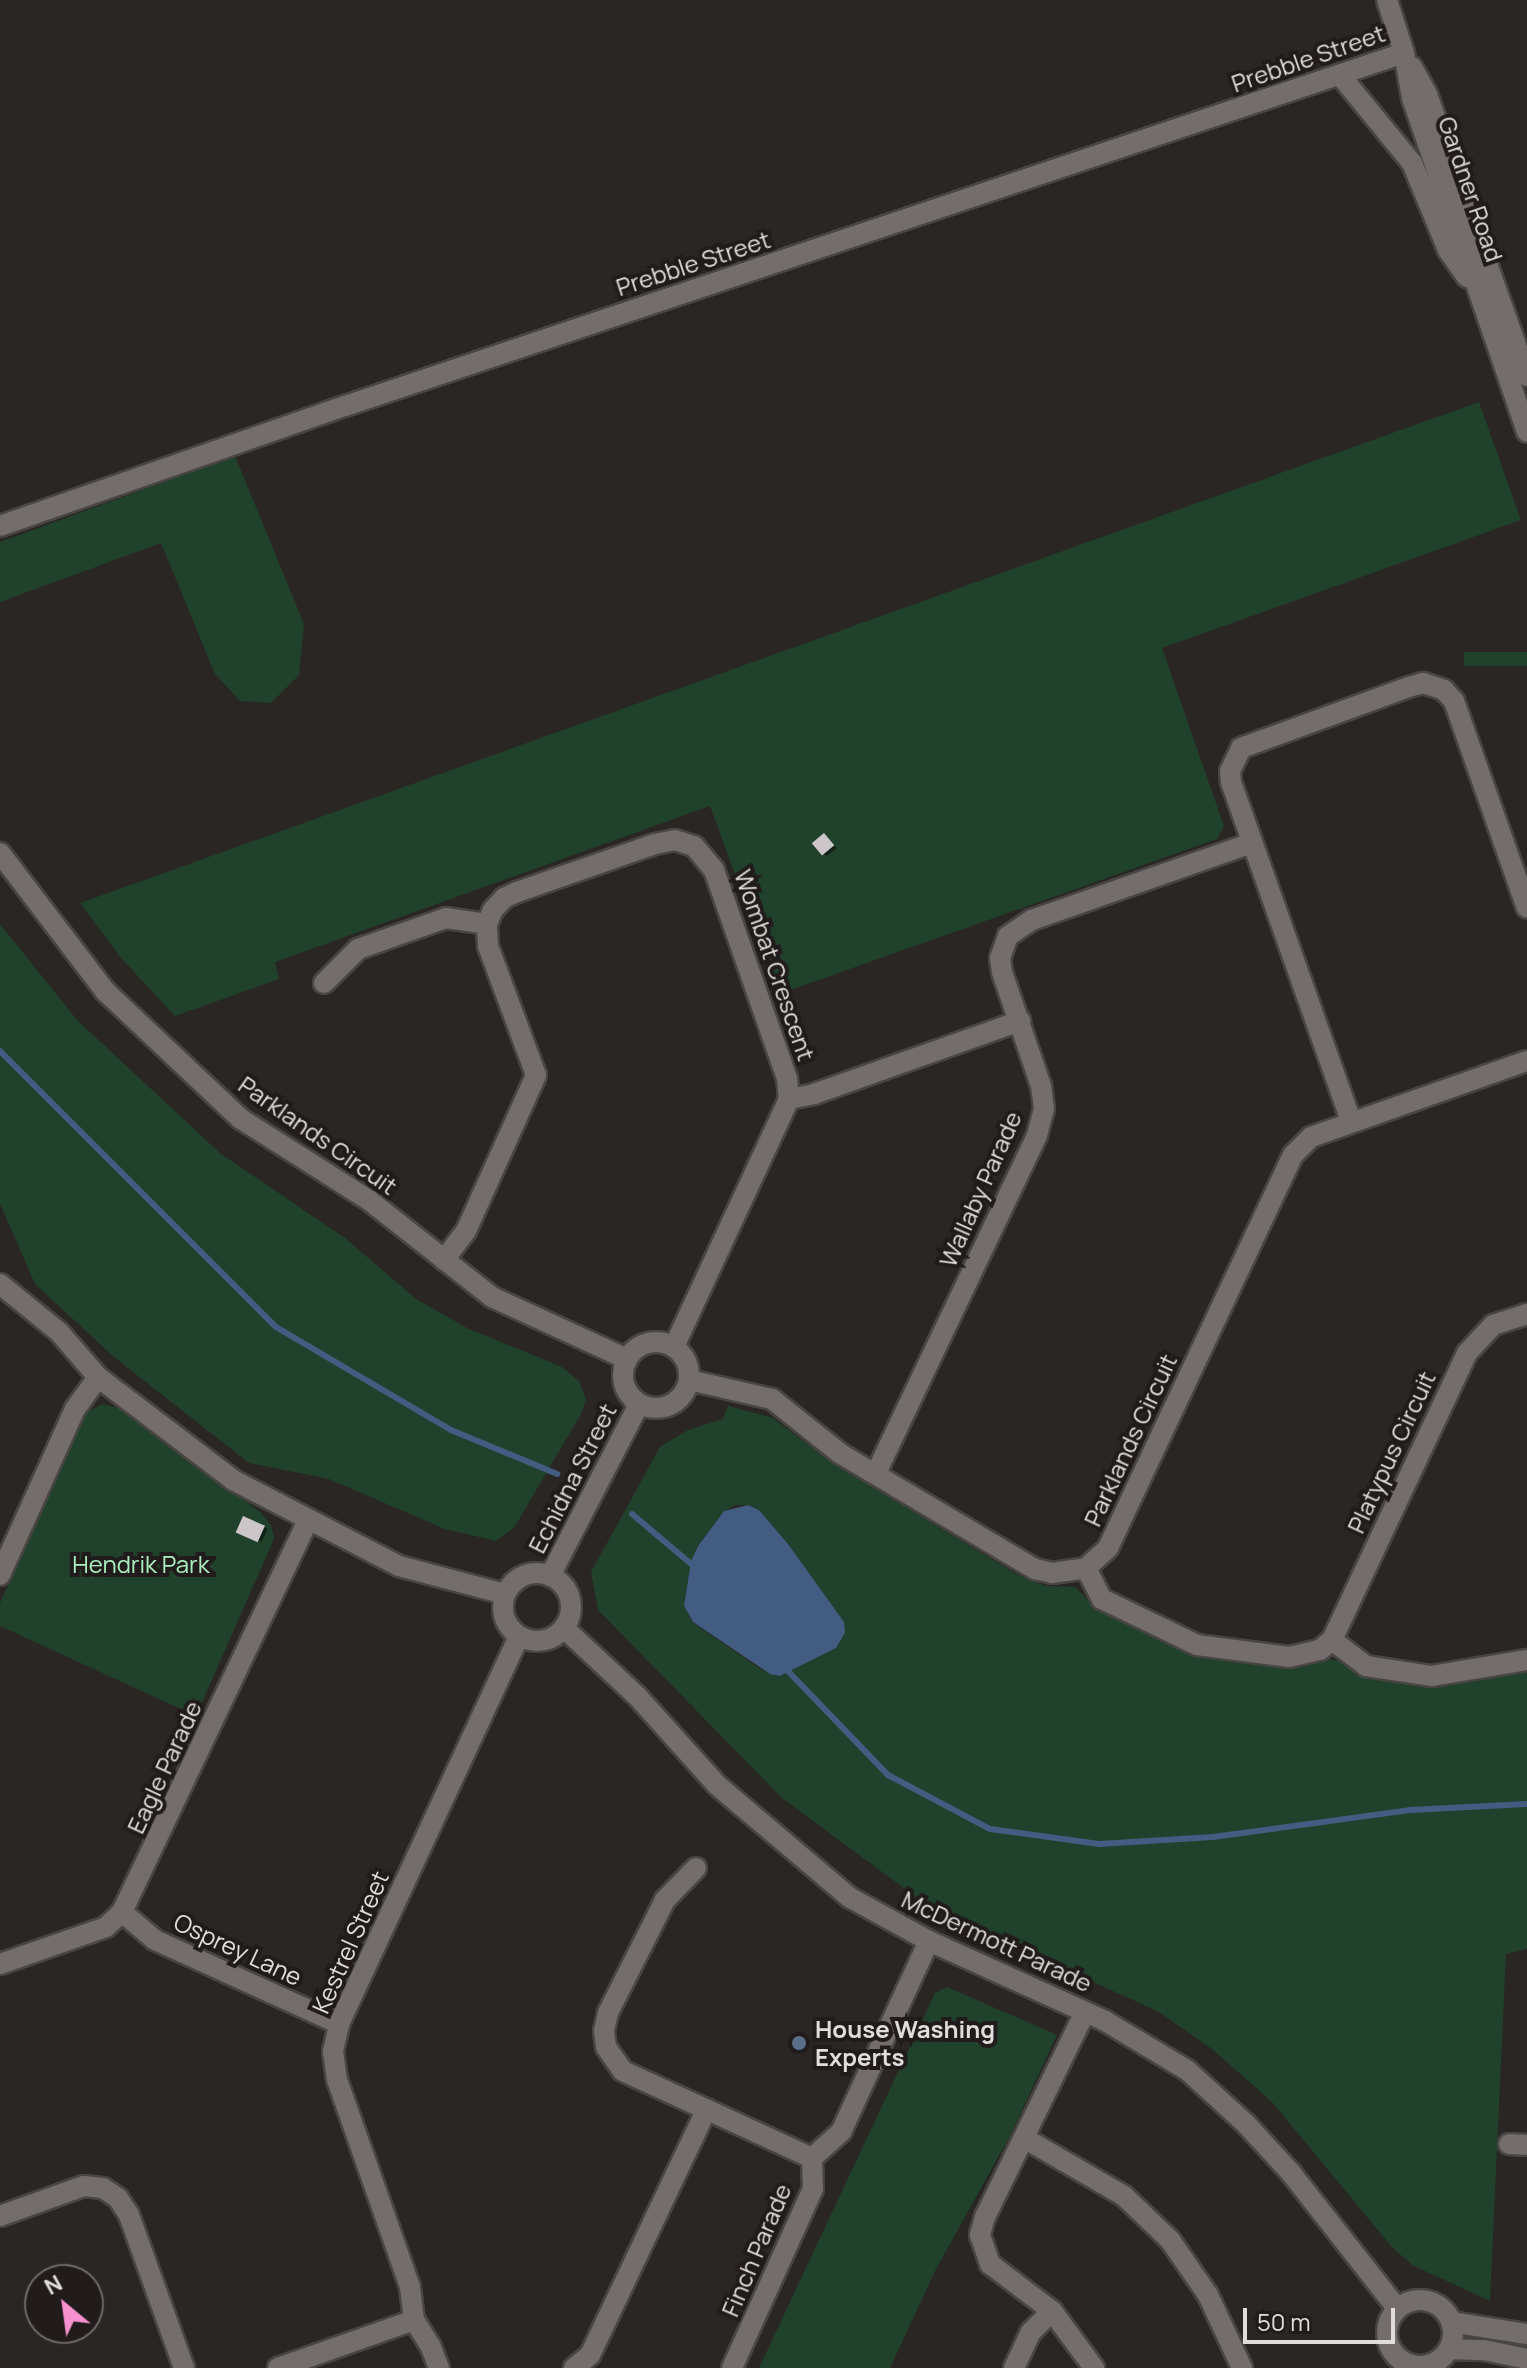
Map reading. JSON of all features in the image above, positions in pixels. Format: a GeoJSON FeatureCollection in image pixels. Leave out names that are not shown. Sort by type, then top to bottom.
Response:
{"type":"FeatureCollection","features":[{"type":"Feature","properties":{"kind":"street","name":"Gardner Road"},"geometry":{"type":"LineString","coordinates":[[1387,0],[1404,53],[1412,98],[1527,432]]}},
{"type":"Feature","properties":{"kind":"street","name":"Gardner Road"},"geometry":{"type":"LineString","coordinates":[[1404,53],[1427,94],[1527,376]]}},
{"type":"Feature","properties":{"kind":"street","name":"Prebble Street"},"geometry":{"type":"LineString","coordinates":[[0,526],[345,406],[1404,53]]}},
{"type":"Feature","properties":{"kind":"street"},"geometry":{"type":"LineString","coordinates":[[1340,75],[1412,163],[1448,250],[1481,296]]}},
{"type":"Feature","properties":{"kind":"street"},"geometry":{"type":"LineString","coordinates":[[1351,1121],[1231,782],[1230,771],[1241,748],[1409,687],[1433,684],[1454,701],[1527,908]]}},
{"type":"Feature","properties":{"kind":"street","name":"Wombat Crescent"},"geometry":{"type":"LineString","coordinates":[[487,924],[493,910],[504,898],[655,844],[675,840],[694,846],[714,870],[787,1078],[789,1099],[674,1347]]}},
{"type":"Feature","properties":{"kind":"street","name":"Wallaby Parade"},"geometry":{"type":"LineString","coordinates":[[876,1473],[1037,1135],[1044,1109],[1041,1086],[1000,958],[1008,936],[1018,927],[1252,843]]}},
{"type":"Feature","properties":{"kind":"street","name":"Parklands Circuit"},"geometry":{"type":"LineString","coordinates":[[0,853],[105,991],[241,1119],[370,1201],[492,1297],[627,1359]]}},
{"type":"Feature","properties":{"kind":"street"},"geometry":{"type":"LineString","coordinates":[[324,983],[358,949],[446,918],[487,924],[488,946],[536,1075],[466,1231],[444,1260]]}},
{"type":"Feature","properties":{"kind":"street"},"geometry":{"type":"LineString","coordinates":[[789,1099],[814,1094],[1020,1021]]}},
{"type":"Feature","properties":{"kind":"street","name":"Parklands Circuit"},"geometry":{"type":"LineString","coordinates":[[1086,1568],[1108,1548],[1293,1155],[1311,1137],[1527,1061]]}},
{"type":"Feature","properties":{"kind":"street"},"geometry":{"type":"LineString","coordinates":[[0,1284],[59,1332],[98,1377],[233,1480],[399,1566],[505,1594]]}},
{"type":"Feature","properties":{"kind":"street","name":"Platypus Circuit"},"geometry":{"type":"LineString","coordinates":[[1332,1640],[1467,1353],[1493,1325],[1527,1314]]}},
{"type":"Feature","properties":{"kind":"street"},"geometry":{"type":"LineString","coordinates":[[664,1343],[674,1347],[687,1361],[689,1380],[679,1399],[660,1408],[639,1404],[631,1398],[622,1379],[627,1359],[643,1344],[664,1343]]}},
{"type":"Feature","properties":{"kind":"street"},"geometry":{"type":"LineString","coordinates":[[0,1574],[75,1409],[98,1377]]}},
{"type":"Feature","properties":{"kind":"street"},"geometry":{"type":"LineString","coordinates":[[689,1380],[772,1399],[841,1454],[1035,1569],[1052,1573],[1086,1568],[1102,1599],[1197,1645],[1306,1657],[1332,1640],[1366,1666],[1432,1676],[1527,1660]]}},
{"type":"Feature","properties":{"kind":"street","name":"Echidna Street"},"geometry":{"type":"LineString","coordinates":[[550,1576],[639,1404]]}},
{"type":"Feature","properties":{"kind":"street","name":"Eagle Parade"},"geometry":{"type":"LineString","coordinates":[[122,1912],[308,1521]]}},
{"type":"Feature","properties":{"kind":"street"},"geometry":{"type":"LineString","coordinates":[[524,1576],[550,1576],[569,1594],[571,1612],[564,1628],[548,1640],[519,1637],[503,1614],[505,1594],[524,1576]]}},
{"type":"Feature","properties":{"kind":"street","name":"McDermott Parade"},"geometry":{"type":"LineString","coordinates":[[564,1628],[638,1697],[717,1785],[849,1897],[929,1941],[1085,2012],[1177,2063],[1247,2125],[1291,2173],[1397,2308]]}},
{"type":"Feature","properties":{"kind":"street","name":"Kestrel Street"},"geometry":{"type":"LineString","coordinates":[[439,2368],[431,2347],[414,2320],[410,2287],[337,2080],[333,2051],[339,2024],[519,1637]]}},
{"type":"Feature","properties":{"kind":"street"},"geometry":{"type":"LineString","coordinates":[[696,1868],[665,1900],[608,2013],[604,2031],[613,2061],[623,2071],[812,2158]]}},
{"type":"Feature","properties":{"kind":"street"},"geometry":{"type":"LineString","coordinates":[[0,1964],[106,1927],[122,1912]]}},
{"type":"Feature","properties":{"kind":"street","name":"Osprey Lane"},"geometry":{"type":"LineString","coordinates":[[122,1912],[155,1940],[339,2024]]}},
{"type":"Feature","properties":{"kind":"street","name":"Finch Parade"},"geometry":{"type":"LineString","coordinates":[[732,2368],[813,2189],[812,2158],[841,2132],[929,1941]]}},
{"type":"Feature","properties":{"kind":"street"},"geometry":{"type":"LineString","coordinates":[[1085,2012],[985,2217],[980,2235],[982,2249],[998,2273],[1030,2292],[1052,2311],[1094,2368]]}},
{"type":"Feature","properties":{"kind":"street"},"geometry":{"type":"LineString","coordinates":[[574,2368],[590,2355],[707,2109]]}},
{"type":"Feature","properties":{"kind":"street"},"geometry":{"type":"LineString","coordinates":[[1024,2138],[1124,2196],[1170,2240],[1208,2295],[1242,2368]]}},
{"type":"Feature","properties":{"kind":"street"},"geometry":{"type":"LineString","coordinates":[[0,2216],[84,2186],[103,2188],[118,2198],[129,2215],[184,2368]]}},
{"type":"Feature","properties":{"kind":"street"},"geometry":{"type":"LineString","coordinates":[[1449,2349],[1451,2322],[1438,2305],[1428,2300],[1407,2302],[1390,2317],[1386,2339],[1398,2359],[1408,2366],[1427,2365],[1449,2349],[1484,2350],[1527,2359]]}},
{"type":"Feature","properties":{"kind":"street"},"geometry":{"type":"LineString","coordinates":[[1014,2368],[1031,2332],[1052,2311]]}},
{"type":"Feature","properties":{"kind":"street"},"geometry":{"type":"LineString","coordinates":[[278,2368],[414,2320]]}},
{"type":"Feature","properties":{"kind":"street"},"geometry":{"type":"LineString","coordinates":[[1451,2322],[1527,2334]]}},
{"type":"Feature","properties":{"kind":"green space"},"geometry":{"type":"Polygon","coordinates":[[[1479,402],[1521,520],[1162,648],[1224,826],[1217,839],[779,994],[710,806],[275,962],[279,979],[175,1016],[121,958],[80,903],[1479,402]]]}},
{"type":"Feature","properties":{"kind":"green space"},"geometry":{"type":"Polygon","coordinates":[[[235,456],[304,624],[299,675],[271,703],[240,701],[215,674],[161,543],[0,602],[0,542],[235,456]]]}},
{"type":"Feature","properties":{"kind":"green space"},"geometry":{"type":"Polygon","coordinates":[[[1464,652],[1527,652],[1527,666],[1464,666],[1464,652]]]}},
{"type":"Feature","properties":{"kind":"green space"},"geometry":{"type":"Polygon","coordinates":[[[0,924],[78,1021],[221,1154],[345,1238],[416,1299],[467,1328],[562,1367],[579,1381],[586,1399],[581,1414],[514,1528],[496,1541],[445,1529],[329,1479],[249,1463],[114,1357],[35,1284],[0,1204],[0,924]]]}},
{"type":"Feature","properties":{"kind":"green space","name":"Hendrik Park"},"geometry":{"type":"Polygon","coordinates":[[[102,1404],[127,1410],[260,1512],[271,1525],[274,1539],[196,1716],[0,1626],[0,1603],[80,1423],[89,1411],[102,1404]]]}},
{"type":"Feature","properties":{"kind":"green space"},"geometry":{"type":"Polygon","coordinates":[[[728,1406],[773,1418],[834,1464],[1018,1575],[1046,1586],[1075,1587],[1094,1606],[1195,1655],[1297,1668],[1328,1659],[1340,1661],[1367,1677],[1442,1684],[1527,1669],[1527,1949],[1506,1954],[1490,2301],[1412,2265],[1391,2246],[1272,2102],[1212,2049],[1159,2012],[931,1908],[782,1798],[598,1610],[591,1572],[660,1447],[688,1430],[723,1419],[728,1406]],[[735,1505],[724,1511],[698,1545],[691,1561],[684,1606],[692,1622],[762,1670],[780,1676],[836,1648],[845,1634],[843,1622],[788,1544],[759,1510],[748,1505],[735,1505]]]}},
{"type":"Feature","properties":{"kind":"green space"},"geometry":{"type":"Polygon","coordinates":[[[947,1987],[1057,2035],[1011,2134],[936,2269],[890,2368],[759,2368],[935,1993],[947,1987]]]}},
{"type":"Feature","properties":{"kind":"water"},"geometry":{"type":"Polygon","coordinates":[[[748,1505],[759,1510],[788,1544],[844,1622],[845,1633],[836,1648],[780,1676],[770,1674],[693,1622],[684,1606],[691,1561],[698,1546],[724,1511],[748,1505]]]}},
{"type":"Feature","properties":{"kind":"building"},"geometry":{"type":"Polygon","coordinates":[[[824,833],[834,845],[822,856],[812,843],[824,833]]]}},
{"type":"Feature","properties":{"kind":"building"},"geometry":{"type":"Polygon","coordinates":[[[243,1516],[265,1526],[258,1542],[236,1532],[243,1516]]]}},
{"type":"Feature","properties":{"kind":"waterway"},"geometry":{"type":"LineString","coordinates":[[0,1051],[276,1327],[451,1430],[557,1474]]}},
{"type":"Feature","properties":{"kind":"waterway"},"geometry":{"type":"LineString","coordinates":[[632,1514],[696,1568]]}},
{"type":"Feature","properties":{"kind":"waterway"},"geometry":{"type":"LineString","coordinates":[[785,1668],[888,1775],[990,1829],[1099,1844],[1213,1837],[1411,1810],[1527,1804]]}},
{"type":"Feature","properties":{"kind":"place","name":"House Washing Experts"},"geometry":{"type":"Point","coordinates":[799,2043]}}]}
